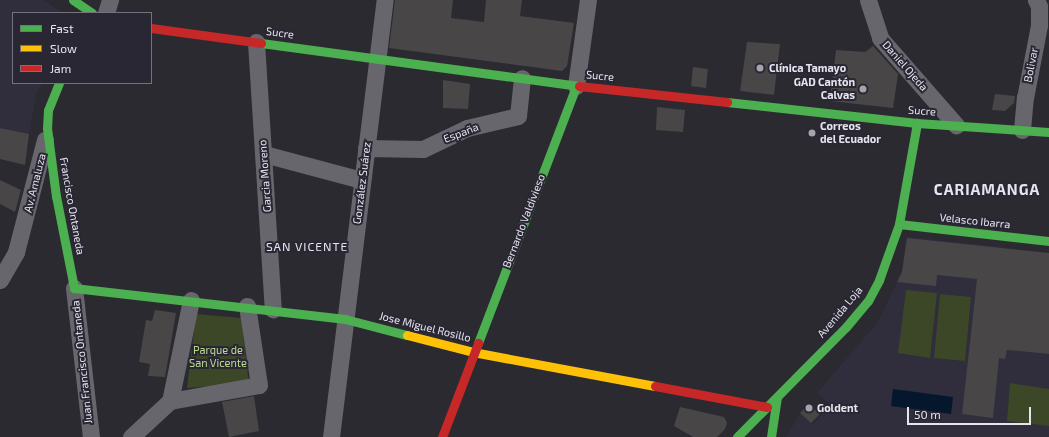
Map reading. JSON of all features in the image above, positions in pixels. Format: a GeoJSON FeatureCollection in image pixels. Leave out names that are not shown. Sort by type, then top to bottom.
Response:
{"type":"FeatureCollection","features":[{"type":"Feature","properties":{"kind":"main road"},"geometry":{"type":"LineString","coordinates":[[73,0],[91,12]]}},
{"type":"Feature","properties":{"kind":"main road","name":"Sucre"},"geometry":{"type":"LineString","coordinates":[[152,28],[576,86],[917,123],[1049,132]]}},
{"type":"Feature","properties":{"kind":"main road","name":"Av. Amaluza"},"geometry":{"type":"LineString","coordinates":[[47,128],[48,110],[59,84]]}},
{"type":"Feature","properties":{"kind":"main road","name":"Bernardo Valdivieso"},"geometry":{"type":"LineString","coordinates":[[442,437],[473,352],[576,86]]}},
{"type":"Feature","properties":{"kind":"main road","name":"Avenida Loja"},"geometry":{"type":"LineString","coordinates":[[737,437],[846,327],[868,301],[879,280],[899,224],[917,123]]}},
{"type":"Feature","properties":{"kind":"main road","name":"Francisco Ontaneda"},"geometry":{"type":"LineString","coordinates":[[47,128],[56,196],[74,288]]}},
{"type":"Feature","properties":{"kind":"main road","name":"Velasco Ibarra"},"geometry":{"type":"LineString","coordinates":[[899,224],[1049,241]]}},
{"type":"Feature","properties":{"kind":"main road","name":"Jose Miguel Rosillo"},"geometry":{"type":"LineString","coordinates":[[74,288],[273,309],[345,320],[473,352],[767,407]]}},
{"type":"Feature","properties":{"kind":"main road"},"geometry":{"type":"LineString","coordinates":[[771,437],[777,397]]}},
{"type":"Feature","properties":{"kind":"main road"},"geometry":{"type":"LineString","coordinates":[[751,423],[753,437]]}},
{"type":"Feature","properties":{"kind":"street"},"geometry":{"type":"LineString","coordinates":[[106,12],[110,0]]}},
{"type":"Feature","properties":{"kind":"street","name":"González Suárez"},"geometry":{"type":"LineString","coordinates":[[331,437],[385,0]]}},
{"type":"Feature","properties":{"kind":"street","name":"Bernardo Valdivieso"},"geometry":{"type":"LineString","coordinates":[[576,86],[588,0]]}},
{"type":"Feature","properties":{"kind":"street","name":"Daniel Ojeda"},"geometry":{"type":"LineString","coordinates":[[868,0],[880,38],[956,125]]}},
{"type":"Feature","properties":{"kind":"street","name":"Bolivar"},"geometry":{"type":"LineString","coordinates":[[1022,130],[1025,98],[1041,3]]}},
{"type":"Feature","properties":{"kind":"street","name":"Garcia Moreno"},"geometry":{"type":"LineString","coordinates":[[256,42],[273,309]]}},
{"type":"Feature","properties":{"kind":"street","name":"España"},"geometry":{"type":"LineString","coordinates":[[366,148],[423,149],[467,128],[518,116],[522,78]]}},
{"type":"Feature","properties":{"kind":"street","name":"Av. Amaluza"},"geometry":{"type":"LineString","coordinates":[[0,280],[16,252],[30,207],[47,128]]}},
{"type":"Feature","properties":{"kind":"street"},"geometry":{"type":"LineString","coordinates":[[264,154],[362,180]]}},
{"type":"Feature","properties":{"kind":"street","name":"Juan Francisco Ontaneda"},"geometry":{"type":"LineString","coordinates":[[74,288],[91,437]]}},
{"type":"Feature","properties":{"kind":"street"},"geometry":{"type":"LineString","coordinates":[[170,400],[191,300]]}},
{"type":"Feature","properties":{"kind":"street"},"geometry":{"type":"LineString","coordinates":[[131,437],[170,400],[259,385],[247,306]]}},
{"type":"Feature","properties":{"kind":"shaded area"},"geometry":{"type":"Polygon","coordinates":[[[0,0],[44,0],[62,12],[12,12],[12,84],[42,84],[36,94],[29,134],[0,128],[0,0]]]}},
{"type":"Feature","properties":{"kind":"shaded area"},"geometry":{"type":"Polygon","coordinates":[[[906,237],[1003,247],[991,340],[1007,350],[1049,354],[1049,437],[786,437],[800,413],[813,424],[831,405],[817,393],[877,323],[902,272],[906,237]]]}},
{"type":"Feature","properties":{"kind":"green space"},"geometry":{"type":"Polygon","coordinates":[[[906,290],[937,293],[930,358],[898,353],[906,290]]]}},
{"type":"Feature","properties":{"kind":"green space"},"geometry":{"type":"Polygon","coordinates":[[[940,294],[971,297],[965,361],[934,358],[940,294]]]}},
{"type":"Feature","properties":{"kind":"green space","name":"Parque de San Vicente"},"geometry":{"type":"Polygon","coordinates":[[[196,314],[241,318],[249,383],[187,388],[196,314]]]}},
{"type":"Feature","properties":{"kind":"green space"},"geometry":{"type":"Polygon","coordinates":[[[1010,383],[1049,389],[1049,426],[1007,421],[1010,383]]]}},
{"type":"Feature","properties":{"kind":"water"},"geometry":{"type":"Polygon","coordinates":[[[893,389],[953,397],[951,414],[891,406],[893,389]]]}},
{"type":"Feature","properties":{"kind":"building"},"geometry":{"type":"Polygon","coordinates":[[[395,0],[453,0],[451,18],[484,22],[486,0],[522,0],[520,16],[574,23],[567,66],[562,71],[389,48],[395,0]]]}},
{"type":"Feature","properties":{"kind":"building","name":"Clínica Tamayo"},"geometry":{"type":"Polygon","coordinates":[[[747,42],[780,44],[774,95],[740,91],[747,42]]]}},
{"type":"Feature","properties":{"kind":"building","name":"GAD Cantón Calvas"},"geometry":{"type":"Polygon","coordinates":[[[873,46],[898,74],[893,108],[830,101],[836,50],[865,52],[873,46]]]}},
{"type":"Feature","properties":{"kind":"building"},"geometry":{"type":"Polygon","coordinates":[[[693,67],[708,69],[706,88],[691,86],[693,67]]]}},
{"type":"Feature","properties":{"kind":"building"},"geometry":{"type":"Polygon","coordinates":[[[443,80],[470,84],[468,109],[443,108],[443,80]]]}},
{"type":"Feature","properties":{"kind":"building"},"geometry":{"type":"Polygon","coordinates":[[[995,94],[1015,96],[1014,103],[1005,111],[992,110],[995,94]]]}},
{"type":"Feature","properties":{"kind":"building"},"geometry":{"type":"Polygon","coordinates":[[[657,107],[685,110],[683,132],[656,130],[657,107]]]}},
{"type":"Feature","properties":{"kind":"building"},"geometry":{"type":"Polygon","coordinates":[[[0,128],[29,134],[25,165],[0,159],[0,128]]]}},
{"type":"Feature","properties":{"kind":"building"},"geometry":{"type":"Polygon","coordinates":[[[0,180],[21,190],[15,212],[0,204],[0,180]]]}},
{"type":"Feature","properties":{"kind":"building"},"geometry":{"type":"Polygon","coordinates":[[[907,238],[1049,253],[1049,354],[1007,350],[1005,359],[999,358],[993,418],[962,414],[977,279],[937,275],[936,286],[897,282],[902,272],[907,238]]]}},
{"type":"Feature","properties":{"kind":"building"},"geometry":{"type":"Polygon","coordinates":[[[155,310],[176,313],[165,377],[148,376],[150,364],[139,362],[146,320],[152,321],[155,310]]]}},
{"type":"Feature","properties":{"kind":"building"},"geometry":{"type":"Polygon","coordinates":[[[254,396],[259,431],[229,437],[222,402],[254,396]]]}},
{"type":"Feature","properties":{"kind":"building","name":"Goldent"},"geometry":{"type":"Polygon","coordinates":[[[808,404],[820,414],[811,423],[800,413],[808,404]]]}},
{"type":"Feature","properties":{"kind":"building"},"geometry":{"type":"Polygon","coordinates":[[[680,407],[724,417],[727,423],[725,429],[717,437],[693,437],[674,426],[680,407]]]}},
{"type":"Feature","properties":{"kind":"traffic: fast"},"geometry":{"type":"LineString","coordinates":[[73,0],[91,12]]}},
{"type":"Feature","properties":{"kind":"traffic: fast"},"geometry":{"type":"LineString","coordinates":[[261,43],[579,86]]}},
{"type":"Feature","properties":{"kind":"traffic: fast"},"geometry":{"type":"LineString","coordinates":[[59,84],[48,110],[47,128],[56,196],[74,288],[345,319],[407,335]]}},
{"type":"Feature","properties":{"kind":"traffic: fast"},"geometry":{"type":"LineString","coordinates":[[478,343],[576,86]]}},
{"type":"Feature","properties":{"kind":"traffic: fast"},"geometry":{"type":"LineString","coordinates":[[727,102],[917,123]]}},
{"type":"Feature","properties":{"kind":"traffic: fast"},"geometry":{"type":"LineString","coordinates":[[737,437],[846,327],[868,301],[879,280],[899,224],[917,123],[1049,132]]}},
{"type":"Feature","properties":{"kind":"traffic: fast"},"geometry":{"type":"LineString","coordinates":[[899,224],[1049,241]]}},
{"type":"Feature","properties":{"kind":"traffic: fast"},"geometry":{"type":"LineString","coordinates":[[771,437],[777,397]]}},
{"type":"Feature","properties":{"kind":"traffic: slow"},"geometry":{"type":"LineString","coordinates":[[407,335],[473,352],[655,386]]}},
{"type":"Feature","properties":{"kind":"traffic: jam"},"geometry":{"type":"LineString","coordinates":[[152,28],[261,43]]}},
{"type":"Feature","properties":{"kind":"traffic: jam"},"geometry":{"type":"LineString","coordinates":[[579,86],[727,102]]}},
{"type":"Feature","properties":{"kind":"traffic: jam"},"geometry":{"type":"LineString","coordinates":[[442,437],[478,343]]}},
{"type":"Feature","properties":{"kind":"traffic: jam"},"geometry":{"type":"LineString","coordinates":[[655,386],[767,407]]}},
{"type":"Feature","properties":{"kind":"place","name":"Clínica Tamayo"},"geometry":{"type":"Point","coordinates":[760,68]}},
{"type":"Feature","properties":{"kind":"place","name":"GAD Cantón Calvas"},"geometry":{"type":"Point","coordinates":[863,89]}},
{"type":"Feature","properties":{"kind":"place","name":"Correos del Ecuador"},"geometry":{"type":"Point","coordinates":[812,133]}},
{"type":"Feature","properties":{"kind":"place","name":"Goldent"},"geometry":{"type":"Point","coordinates":[809,408]}},
{"type":"Feature","properties":{"kind":"district","name":"CARIAMANGA"},"geometry":{"type":"Point","coordinates":[987,190]}},
{"type":"Feature","properties":{"kind":"district","name":"SAN VICENTE"},"geometry":{"type":"Point","coordinates":[307,247]}}]}
